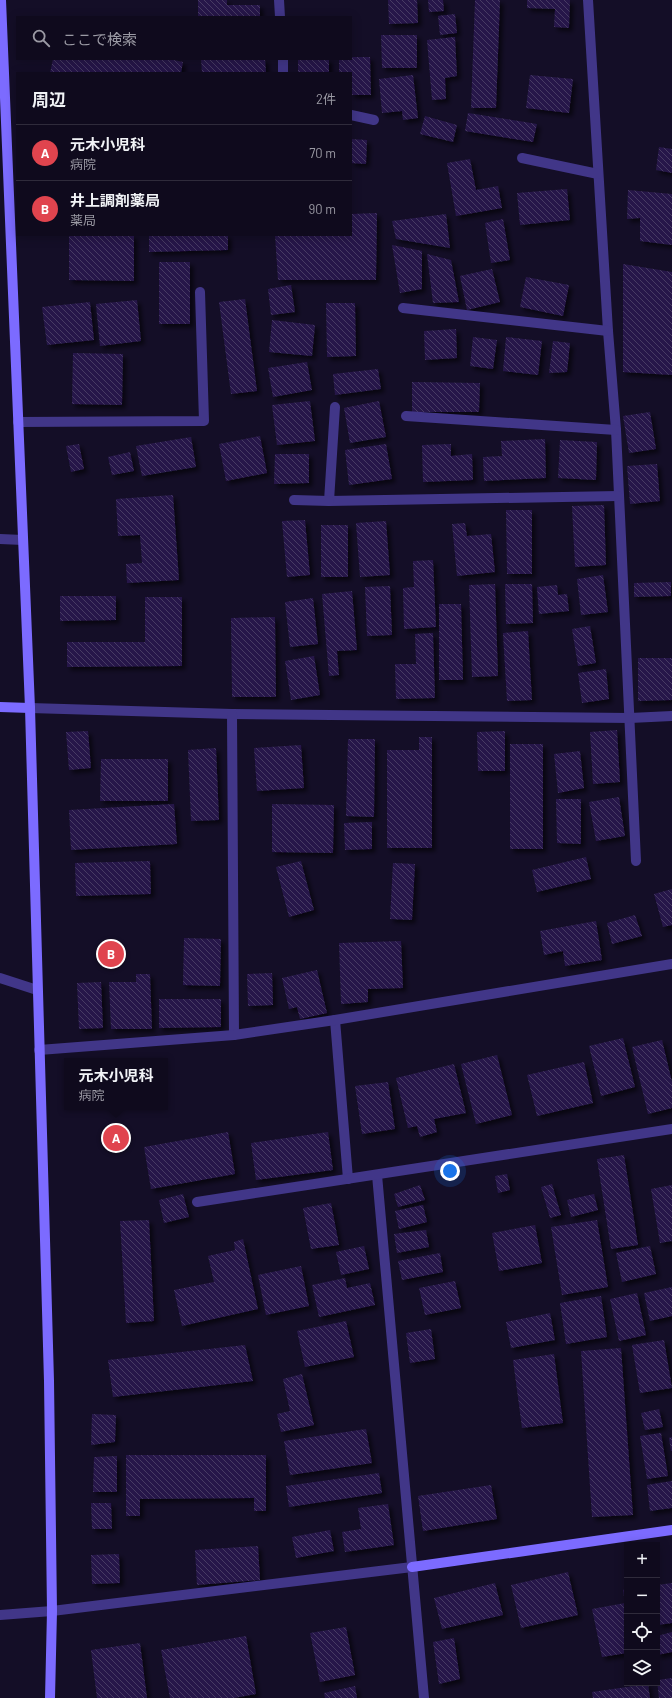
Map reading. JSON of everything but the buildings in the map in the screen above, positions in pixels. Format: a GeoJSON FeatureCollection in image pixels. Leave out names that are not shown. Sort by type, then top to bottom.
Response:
{"type":"FeatureCollection","features":[{"type":"Feature","properties":{"kind":"street"},"geometry":{"type":"LineString","coordinates":[[0,0],[2,94],[30,708],[49,1381],[52,1611],[50,1698]]}},
{"type":"Feature","properties":{"kind":"street"},"geometry":{"type":"LineString","coordinates":[[279,0],[280,16]]}},
{"type":"Feature","properties":{"kind":"street"},"geometry":{"type":"LineString","coordinates":[[588,0],[608,331],[616,430],[636,861]]}},
{"type":"Feature","properties":{"kind":"street"},"geometry":{"type":"LineString","coordinates":[[283,60],[284,72]]}},
{"type":"Feature","properties":{"kind":"street"},"geometry":{"type":"LineString","coordinates":[[352,115],[374,120]]}},
{"type":"Feature","properties":{"kind":"street"},"geometry":{"type":"LineString","coordinates":[[522,158],[598,174]]}},
{"type":"Feature","properties":{"kind":"street"},"geometry":{"type":"LineString","coordinates":[[18,422],[204,422],[200,292]]}},
{"type":"Feature","properties":{"kind":"street"},"geometry":{"type":"LineString","coordinates":[[403,308],[608,331]]}},
{"type":"Feature","properties":{"kind":"street"},"geometry":{"type":"LineString","coordinates":[[329,501],[335,407]]}},
{"type":"Feature","properties":{"kind":"street"},"geometry":{"type":"LineString","coordinates":[[406,416],[616,430]]}},
{"type":"Feature","properties":{"kind":"street"},"geometry":{"type":"LineString","coordinates":[[294,500],[329,501],[618,496]]}},
{"type":"Feature","properties":{"kind":"street"},"geometry":{"type":"LineString","coordinates":[[0,539],[23,540]]}},
{"type":"Feature","properties":{"kind":"street"},"geometry":{"type":"LineString","coordinates":[[0,707],[232,714],[630,718],[672,716]]}},
{"type":"Feature","properties":{"kind":"street"},"geometry":{"type":"LineString","coordinates":[[232,714],[234,1035]]}},
{"type":"Feature","properties":{"kind":"street"},"geometry":{"type":"LineString","coordinates":[[39,1050],[234,1035],[335,1020],[672,964]]}},
{"type":"Feature","properties":{"kind":"street"},"geometry":{"type":"LineString","coordinates":[[0,978],[37,990]]}},
{"type":"Feature","properties":{"kind":"street"},"geometry":{"type":"LineString","coordinates":[[335,1020],[348,1179]]}},
{"type":"Feature","properties":{"kind":"street"},"geometry":{"type":"LineString","coordinates":[[197,1202],[672,1129]]}},
{"type":"Feature","properties":{"kind":"street"},"geometry":{"type":"LineString","coordinates":[[377,1175],[424,1698]]}},
{"type":"Feature","properties":{"kind":"street"},"geometry":{"type":"LineString","coordinates":[[0,1615],[52,1611],[412,1567],[672,1530]]}},
{"type":"Feature","properties":{"kind":"place","name":"井上調剤薬局"},"geometry":{"type":"Point","coordinates":[111,954]}},
{"type":"Feature","properties":{"kind":"place","name":"元木小児科"},"geometry":{"type":"Point","coordinates":[116,1138]}}]}
